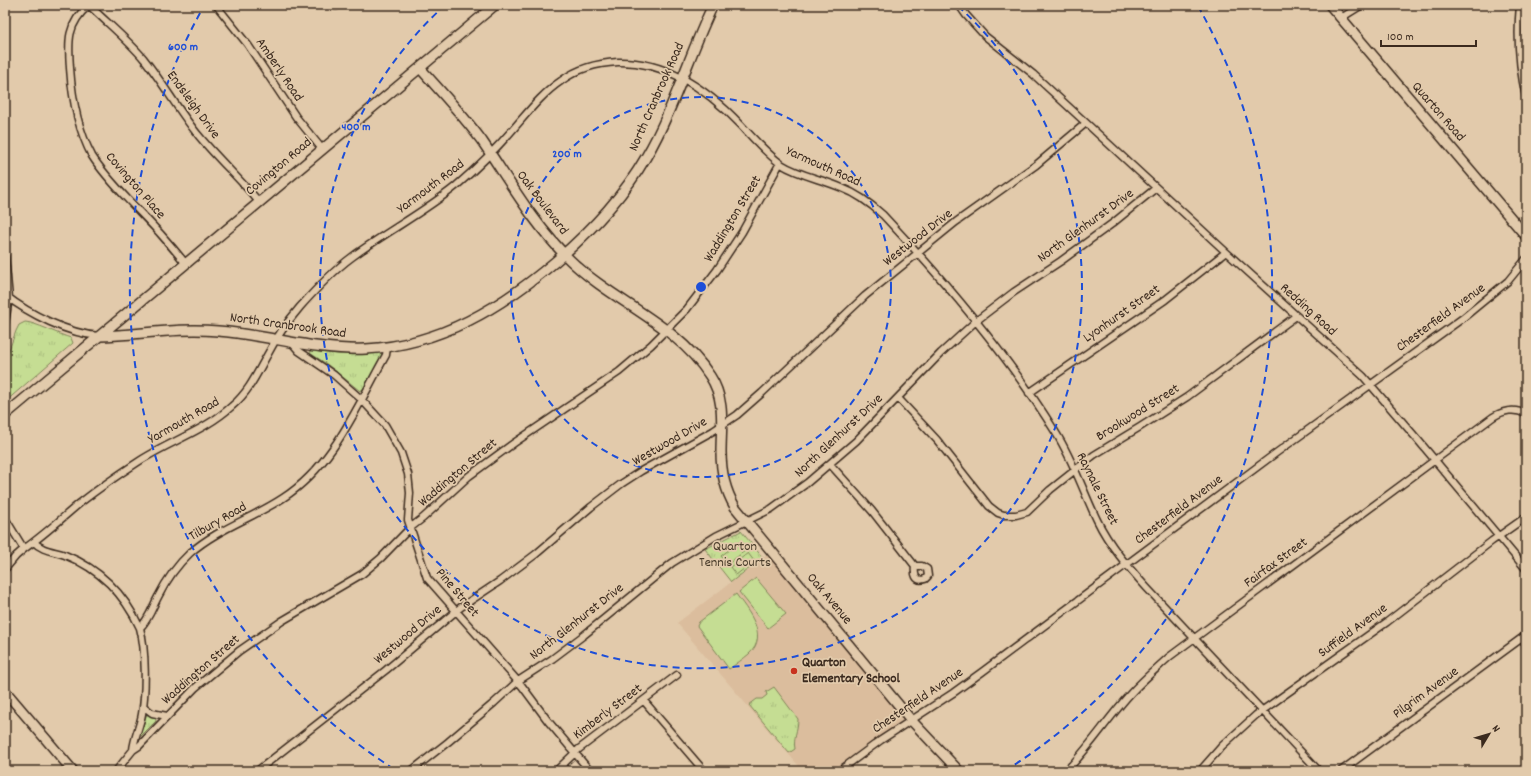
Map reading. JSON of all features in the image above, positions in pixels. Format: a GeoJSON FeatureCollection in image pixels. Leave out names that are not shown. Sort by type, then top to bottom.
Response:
{"type":"FeatureCollection","features":[{"type":"Feature","properties":{"kind":"street","name":"Endsleigh Drive"},"geometry":{"type":"LineString","coordinates":[[89,5],[116,29],[143,58],[160,79],[200,138],[259,202]]}},
{"type":"Feature","properties":{"kind":"street","name":"Covington Place"},"geometry":{"type":"LineString","coordinates":[[89,5],[76,17],[70,34],[68,51],[78,121],[86,144],[104,173],[186,264]]}},
{"type":"Feature","properties":{"kind":"street","name":"Amberly Road"},"geometry":{"type":"LineString","coordinates":[[216,5],[248,45],[296,117],[322,149]]}},
{"type":"Feature","properties":{"kind":"street"},"geometry":{"type":"LineString","coordinates":[[331,5],[341,5]]}},
{"type":"Feature","properties":{"kind":"street","name":"North Cranbrook Road"},"geometry":{"type":"LineString","coordinates":[[100,336],[197,330],[241,333],[292,343],[337,349],[360,349],[387,347],[433,336],[477,317],[497,306],[528,285],[564,254],[601,219],[633,178],[658,135],[697,39],[713,5]]}},
{"type":"Feature","properties":{"kind":"street","name":"Redding Road"},"geometry":{"type":"LineString","coordinates":[[959,5],[985,36],[1022,64],[1052,91],[1370,384],[1526,569]]}},
{"type":"Feature","properties":{"kind":"street","name":"Quarton Road"},"geometry":{"type":"LineString","coordinates":[[1330,5],[1526,236]]}},
{"type":"Feature","properties":{"kind":"street"},"geometry":{"type":"LineString","coordinates":[[1341,18],[1362,5]]}},
{"type":"Feature","properties":{"kind":"street"},"geometry":{"type":"LineString","coordinates":[[1520,5],[1520,58],[1522,82],[1526,97]]}},
{"type":"Feature","properties":{"kind":"street","name":"Covington Road"},"geometry":{"type":"LineString","coordinates":[[100,336],[492,6]]}},
{"type":"Feature","properties":{"kind":"street","name":"Yarmouth Road"},"geometry":{"type":"LineString","coordinates":[[5,569],[24,549],[80,503],[118,475],[151,454],[204,426],[226,412],[248,389],[276,340],[299,308],[349,259],[440,198],[458,184],[490,154],[554,86],[583,69],[625,62],[655,68],[682,77],[713,98],[762,148],[780,163],[803,174],[852,192],[870,204],[888,220]]}},
{"type":"Feature","properties":{"kind":"street","name":"Oak Boulevard"},"geometry":{"type":"LineString","coordinates":[[420,68],[460,112],[523,204],[564,254],[576,266],[611,294],[667,330],[695,356],[711,378],[721,402],[722,425]]}},
{"type":"Feature","properties":{"kind":"street","name":"Westwood Drive"},"geometry":{"type":"LineString","coordinates":[[257,771],[397,661],[456,611],[524,563],[621,484],[722,425],[750,404],[860,301],[972,210],[1036,165],[1086,123]]}},
{"type":"Feature","properties":{"kind":"street","name":"Waddington Street"},"geometry":{"type":"LineString","coordinates":[[116,771],[133,750],[139,746],[195,688],[239,651],[282,621],[362,574],[381,558],[410,528],[423,518],[448,494],[533,430],[619,372],[651,346],[703,290],[727,257],[780,163]]}},
{"type":"Feature","properties":{"kind":"street","name":"North Glenhurst Drive"},"geometry":{"type":"LineString","coordinates":[[411,771],[448,742],[518,681],[584,635],[683,554],[771,509],[830,464],[872,426],[941,353],[976,322],[1009,295],[1061,261],[1113,223],[1156,188]]}},
{"type":"Feature","properties":{"kind":"street","name":"Raynale Street"},"geometry":{"type":"LineString","coordinates":[[888,220],[976,322],[1030,393],[1059,438],[1098,521],[1126,564],[1319,771]]}},
{"type":"Feature","properties":{"kind":"street","name":"Lyonhurst Street"},"geometry":{"type":"LineString","coordinates":[[1030,393],[1165,300],[1226,252]]}},
{"type":"Feature","properties":{"kind":"street"},"geometry":{"type":"LineString","coordinates":[[5,256],[7,296],[5,323]]}},
{"type":"Feature","properties":{"kind":"street","name":"Chesterfield Avenue"},"geometry":{"type":"LineString","coordinates":[[839,771],[911,720],[959,689],[1370,384],[1422,348],[1498,291],[1508,282],[1526,259]]}},
{"type":"Feature","properties":{"kind":"street"},"geometry":{"type":"LineString","coordinates":[[7,296],[28,311],[62,327],[92,336],[100,336]]}},
{"type":"Feature","properties":{"kind":"street","name":"Brookwood Street"},"geometry":{"type":"LineString","coordinates":[[898,398],[937,440],[989,506],[998,513],[1010,516],[1021,515],[1027,512],[1074,469],[1109,445],[1187,397],[1296,316]]}},
{"type":"Feature","properties":{"kind":"street"},"geometry":{"type":"LineString","coordinates":[[5,415],[100,336]]}},
{"type":"Feature","properties":{"kind":"street","name":"Pine Street"},"geometry":{"type":"LineString","coordinates":[[292,343],[299,351],[334,375],[361,399],[384,425],[401,453],[410,484],[408,518],[427,578],[518,681],[548,721],[590,771]]}},
{"type":"Feature","properties":{"kind":"street","name":"Tilbury Road"},"geometry":{"type":"LineString","coordinates":[[140,628],[147,621],[165,584],[189,554],[209,539],[265,510],[284,498],[302,484],[316,470],[338,441],[386,355],[387,347]]}},
{"type":"Feature","properties":{"kind":"street","name":"Fairfax Street"},"geometry":{"type":"LineString","coordinates":[[1066,771],[1084,752],[1131,694],[1151,673],[1194,638],[1500,413],[1507,410],[1515,410],[1526,414]]}},
{"type":"Feature","properties":{"kind":"street","name":"Oak Avenue"},"geometry":{"type":"LineString","coordinates":[[722,425],[721,456],[724,483],[732,503],[911,720],[959,771]]}},
{"type":"Feature","properties":{"kind":"street"},"geometry":{"type":"LineString","coordinates":[[830,464],[872,511],[915,566]]}},
{"type":"Feature","properties":{"kind":"street","name":"Suffield Avenue"},"geometry":{"type":"LineString","coordinates":[[1200,771],[1222,746],[1263,711],[1387,622],[1526,517]]}},
{"type":"Feature","properties":{"kind":"street"},"geometry":{"type":"LineString","coordinates":[[5,518],[24,549]]}},
{"type":"Feature","properties":{"kind":"street"},"geometry":{"type":"LineString","coordinates":[[34,542],[45,550],[63,554],[87,565],[103,577],[120,594],[129,606],[140,628],[144,650],[143,706],[133,750]]}},
{"type":"Feature","properties":{"kind":"street","name":"Pilgrim Avenue"},"geometry":{"type":"LineString","coordinates":[[1341,771],[1526,635]]}},
{"type":"Feature","properties":{"kind":"street","name":"Kimberly Street"},"geometry":{"type":"LineString","coordinates":[[556,771],[574,753],[677,676]]}},
{"type":"Feature","properties":{"kind":"street"},"geometry":{"type":"LineString","coordinates":[[5,691],[73,771]]}},
{"type":"Feature","properties":{"kind":"street"},"geometry":{"type":"LineString","coordinates":[[644,701],[704,771]]}},
{"type":"Feature","properties":{"kind":"street"},"geometry":{"type":"LineString","coordinates":[[143,706],[152,713],[167,716]]}},
{"type":"Feature","properties":{"kind":"shaded area","name":"Quarton Elementary School"},"geometry":{"type":"Polygon","coordinates":[[[771,552],[910,718],[838,771],[803,771],[677,623],[771,552]]]}},
{"type":"Feature","properties":{"kind":"green space"},"geometry":{"type":"Polygon","coordinates":[[[25,322],[71,338],[73,343],[5,402],[5,361],[19,325],[25,322]]]}},
{"type":"Feature","properties":{"kind":"green space"},"geometry":{"type":"Polygon","coordinates":[[[311,351],[338,354],[379,352],[382,354],[363,389],[360,391],[328,365],[310,353],[311,351]]]}},
{"type":"Feature","properties":{"kind":"green space","name":"Quarton Tennis Courts"},"geometry":{"type":"Polygon","coordinates":[[[741,531],[763,558],[731,582],[705,549],[741,531]]]}},
{"type":"Feature","properties":{"kind":"green space"},"geometry":{"type":"Polygon","coordinates":[[[739,542],[746,550],[728,564],[721,556],[739,542]]]}},
{"type":"Feature","properties":{"kind":"green space"},"geometry":{"type":"Polygon","coordinates":[[[748,553],[754,561],[736,575],[730,567],[748,553]]]}},
{"type":"Feature","properties":{"kind":"green space"},"geometry":{"type":"Polygon","coordinates":[[[756,578],[786,614],[768,628],[739,592],[756,578]]]}},
{"type":"Feature","properties":{"kind":"green space"},"geometry":{"type":"Polygon","coordinates":[[[736,594],[754,623],[757,631],[757,639],[755,647],[749,654],[729,669],[697,626],[699,622],[736,594]]]}},
{"type":"Feature","properties":{"kind":"green space"},"geometry":{"type":"Polygon","coordinates":[[[774,687],[798,719],[795,749],[789,753],[749,705],[757,699],[762,699],[767,695],[766,692],[774,687]]]}},
{"type":"Feature","properties":{"kind":"green space"},"geometry":{"type":"Polygon","coordinates":[[[149,714],[155,717],[156,721],[140,737],[146,716],[149,714]]]}},
{"type":"Feature","properties":{"kind":"place","name":"Quarton Elementary School"},"geometry":{"type":"Point","coordinates":[794,671]}}]}
